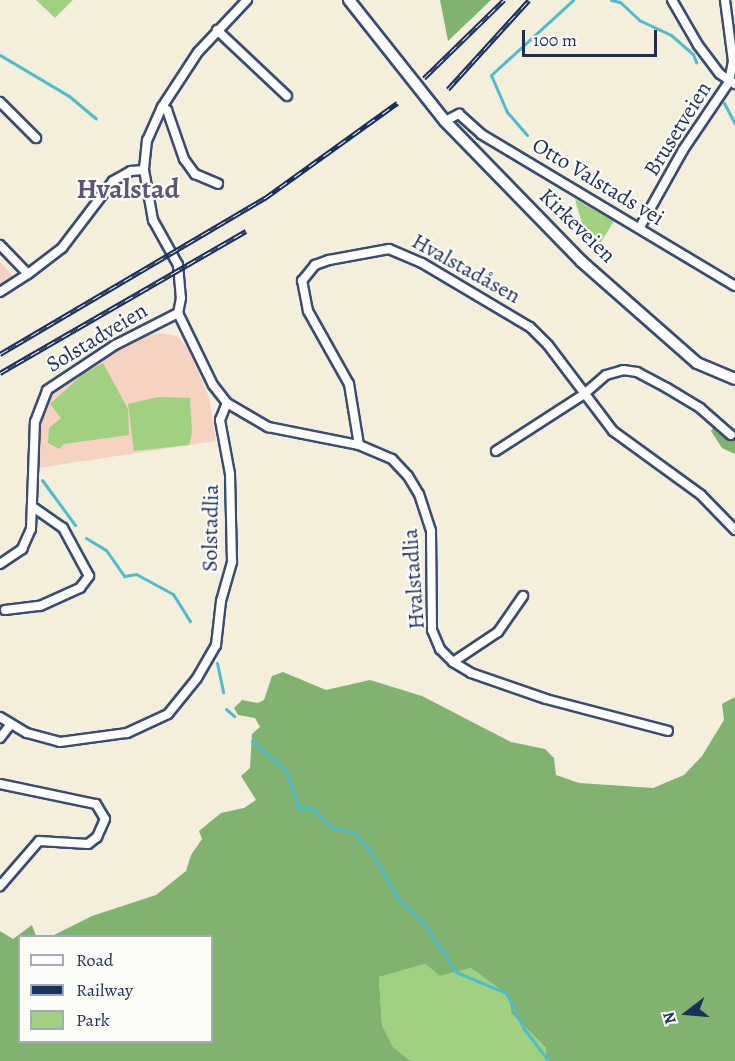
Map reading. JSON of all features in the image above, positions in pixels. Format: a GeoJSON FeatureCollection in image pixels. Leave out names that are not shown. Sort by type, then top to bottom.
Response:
{"type":"FeatureCollection","features":[{"type":"Feature","properties":{"kind":"main road","name":"Kirkeveien"},"geometry":{"type":"LineString","coordinates":[[349,0],[445,121],[589,268],[697,363],[735,379]]}},
{"type":"Feature","properties":{"kind":"main road","name":"Kirkeveien"},"geometry":{"type":"LineString","coordinates":[[356,0],[410,78]]}},
{"type":"Feature","properties":{"kind":"street"},"geometry":{"type":"LineString","coordinates":[[227,403],[213,385],[178,313],[181,298],[178,265],[153,220],[144,170],[147,140],[162,107],[217,30],[247,0]]}},
{"type":"Feature","properties":{"kind":"street","name":"Brusetveien"},"geometry":{"type":"LineString","coordinates":[[672,0],[698,45],[732,83]]}},
{"type":"Feature","properties":{"kind":"street","name":"Brusetveien"},"geometry":{"type":"LineString","coordinates":[[640,227],[683,150],[732,83],[733,61],[725,0]]}},
{"type":"Feature","properties":{"kind":"street"},"geometry":{"type":"LineString","coordinates":[[217,30],[287,96]]}},
{"type":"Feature","properties":{"kind":"street"},"geometry":{"type":"LineString","coordinates":[[0,102],[36,138]]}},
{"type":"Feature","properties":{"kind":"street"},"geometry":{"type":"LineString","coordinates":[[162,107],[167,110],[184,159],[195,174],[218,184]]}},
{"type":"Feature","properties":{"kind":"street","name":"Otto Valstads vei"},"geometry":{"type":"LineString","coordinates":[[445,121],[459,114],[481,134],[640,227],[735,286]]}},
{"type":"Feature","properties":{"kind":"street"},"geometry":{"type":"LineString","coordinates":[[0,291],[28,274],[62,248],[113,181],[131,171],[144,170]]}},
{"type":"Feature","properties":{"kind":"street"},"geometry":{"type":"LineString","coordinates":[[0,245],[28,274]]}},
{"type":"Feature","properties":{"kind":"street","name":"Hvalstadåsen"},"geometry":{"type":"LineString","coordinates":[[359,445],[349,384],[308,311],[302,281],[315,265],[350,254],[374,249],[406,254],[513,314],[548,345],[583,395],[613,431],[701,495],[735,530]]}},
{"type":"Feature","properties":{"kind":"street","name":"Solstadveien"},"geometry":{"type":"LineString","coordinates":[[0,564],[22,549],[28,540],[34,508],[35,422],[47,390],[115,345],[178,313]]}},
{"type":"Feature","properties":{"kind":"street"},"geometry":{"type":"LineString","coordinates":[[496,451],[583,395],[614,371],[637,372],[700,408],[731,435]]}},
{"type":"Feature","properties":{"kind":"street","name":"Hvalstadlia"},"geometry":{"type":"LineString","coordinates":[[227,403],[268,427],[359,445],[392,459],[419,494],[431,531],[432,630],[440,649],[453,662],[471,673],[546,699],[668,731]]}},
{"type":"Feature","properties":{"kind":"street","name":"Solstadlia"},"geometry":{"type":"LineString","coordinates":[[0,717],[10,725],[38,738],[73,743],[135,731],[168,714],[210,659],[232,562],[230,474],[220,420],[227,403]]}},
{"type":"Feature","properties":{"kind":"street"},"geometry":{"type":"LineString","coordinates":[[5,610],[40,606],[80,588],[89,576],[63,528],[34,508]]}},
{"type":"Feature","properties":{"kind":"street"},"geometry":{"type":"LineString","coordinates":[[453,662],[498,632],[523,596]]}},
{"type":"Feature","properties":{"kind":"street"},"geometry":{"type":"LineString","coordinates":[[0,738],[10,725]]}},
{"type":"Feature","properties":{"kind":"street"},"geometry":{"type":"LineString","coordinates":[[0,784],[96,804],[105,819],[97,837],[88,844],[39,841],[0,886]]}},
{"type":"Feature","properties":{"kind":"shaded area"},"geometry":{"type":"Polygon","coordinates":[[[0,262],[15,278],[0,287],[0,262]]]}},
{"type":"Feature","properties":{"kind":"shaded area"},"geometry":{"type":"Polygon","coordinates":[[[161,333],[177,336],[188,349],[209,397],[216,441],[38,468],[38,430],[48,395],[133,338],[161,333]]]}},
{"type":"Feature","properties":{"kind":"green space"},"geometry":{"type":"Polygon","coordinates":[[[36,0],[73,0],[55,18],[36,0]]]}},
{"type":"Feature","properties":{"kind":"green space"},"geometry":{"type":"Polygon","coordinates":[[[440,0],[491,0],[448,41],[440,0]]]}},
{"type":"Feature","properties":{"kind":"green space"},"geometry":{"type":"Polygon","coordinates":[[[575,199],[614,221],[596,250],[586,237],[575,199]]]}},
{"type":"Feature","properties":{"kind":"green space"},"geometry":{"type":"Polygon","coordinates":[[[103,363],[128,409],[129,435],[64,444],[59,449],[48,443],[49,428],[61,418],[50,404],[83,374],[103,363]]]}},
{"type":"Feature","properties":{"kind":"green space"},"geometry":{"type":"Polygon","coordinates":[[[158,397],[190,398],[192,434],[189,445],[134,451],[128,404],[158,397]]]}},
{"type":"Feature","properties":{"kind":"green space"},"geometry":{"type":"Polygon","coordinates":[[[715,425],[735,436],[735,454],[722,448],[711,431],[715,425]]]}},
{"type":"Feature","properties":{"kind":"green space"},"geometry":{"type":"Polygon","coordinates":[[[283,672],[326,690],[370,680],[422,696],[511,742],[545,749],[554,758],[556,775],[579,783],[653,788],[684,775],[702,756],[724,720],[722,704],[735,697],[735,1061],[545,1061],[546,1048],[511,1013],[509,996],[471,968],[440,976],[425,964],[379,977],[382,1025],[393,1047],[411,1061],[0,1061],[0,931],[13,939],[18,935],[18,1043],[213,1043],[213,935],[54,935],[92,916],[156,895],[186,871],[191,855],[202,839],[199,831],[221,813],[244,808],[256,800],[241,776],[250,768],[252,734],[260,727],[255,718],[238,715],[234,708],[242,700],[258,703],[264,700],[272,676],[283,672]]]}},
{"type":"Feature","properties":{"kind":"green space"},"geometry":{"type":"Polygon","coordinates":[[[32,925],[36,935],[18,935],[32,925]]]}},
{"type":"Feature","properties":{"kind":"green space"},"geometry":{"type":"Polygon","coordinates":[[[425,964],[440,976],[471,968],[509,996],[511,1013],[546,1048],[545,1061],[411,1061],[393,1047],[382,1025],[379,977],[425,964]]]}},
{"type":"Feature","properties":{"kind":"waterway"},"geometry":{"type":"LineString","coordinates":[[527,135],[507,112],[491,75],[573,0]]}},
{"type":"Feature","properties":{"kind":"waterway"},"geometry":{"type":"LineString","coordinates":[[611,0],[620,2],[639,20],[671,35],[693,54],[696,62]]}},
{"type":"Feature","properties":{"kind":"waterway"},"geometry":{"type":"LineString","coordinates":[[0,55],[69,96],[96,119]]}},
{"type":"Feature","properties":{"kind":"waterway"},"geometry":{"type":"LineString","coordinates":[[724,103],[735,124]]}},
{"type":"Feature","properties":{"kind":"waterway"},"geometry":{"type":"LineString","coordinates":[[42,480],[75,525]]}},
{"type":"Feature","properties":{"kind":"waterway"},"geometry":{"type":"LineString","coordinates":[[86,538],[106,550],[124,576],[136,574],[173,594],[190,621]]}},
{"type":"Feature","properties":{"kind":"waterway"},"geometry":{"type":"LineString","coordinates":[[217,663],[223,692]]}},
{"type":"Feature","properties":{"kind":"waterway"},"geometry":{"type":"LineString","coordinates":[[226,709],[234,716]]}},
{"type":"Feature","properties":{"kind":"waterway"},"geometry":{"type":"LineString","coordinates":[[252,741],[286,771],[299,808],[311,808],[333,828],[354,832],[371,852],[400,901],[422,921],[456,972],[506,993],[524,1029],[549,1061]]}},
{"type":"Feature","properties":{"kind":"railway"},"geometry":{"type":"LineString","coordinates":[[424,78],[504,0]]}},
{"type":"Feature","properties":{"kind":"railway"},"geometry":{"type":"LineString","coordinates":[[448,89],[529,0]]}},
{"type":"Feature","properties":{"kind":"railway"},"geometry":{"type":"LineString","coordinates":[[0,354],[265,198],[397,103]]}},
{"type":"Feature","properties":{"kind":"railway"},"geometry":{"type":"LineString","coordinates":[[0,373],[246,231]]}},
{"type":"Feature","properties":{"kind":"district","name":"Hvalstad"},"geometry":{"type":"Point","coordinates":[128,189]}}]}
